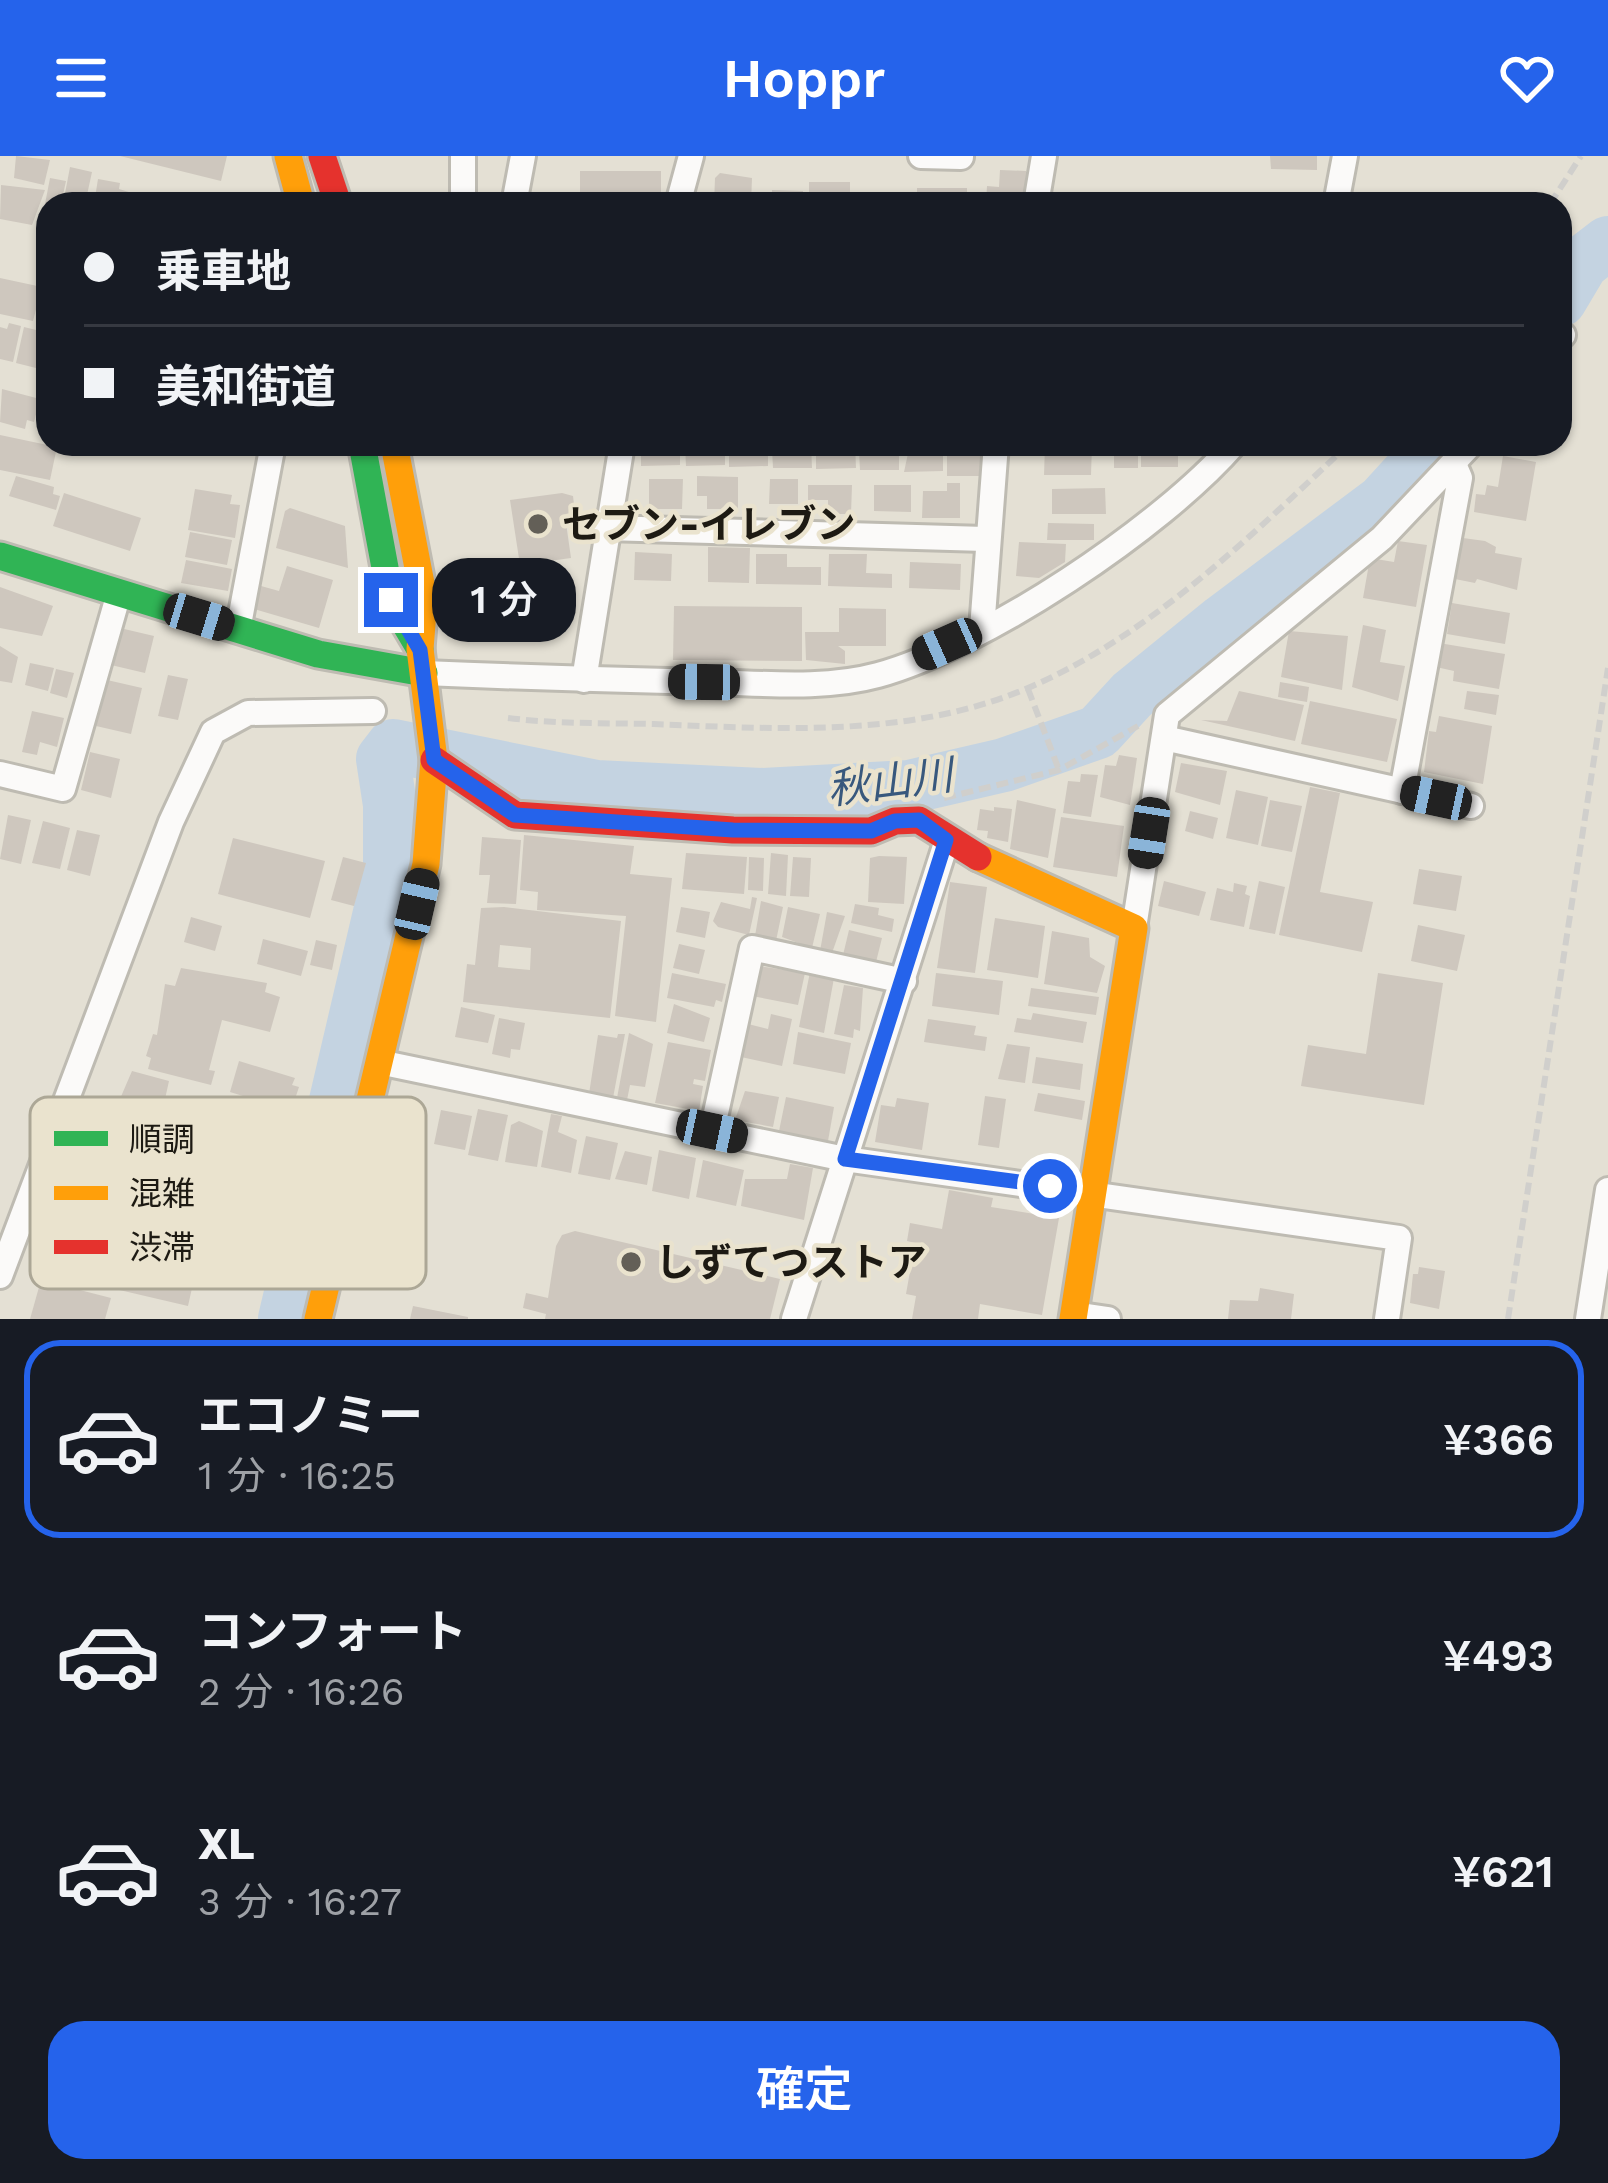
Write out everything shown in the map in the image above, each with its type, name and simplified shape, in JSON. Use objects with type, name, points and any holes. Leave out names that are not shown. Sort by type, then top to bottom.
[{"type":"street","points":[[288,156],[298,192]]},
{"type":"street","points":[[322,156],[334,192]]},
{"type":"street","points":[[463,156],[463,192]]},
{"type":"street","points":[[516,192],[523,156]]},
{"type":"street","points":[[681,192],[691,156]]},
{"type":"street","points":[[921,156],[961,157]]},
{"type":"street","points":[[1038,192],[1044,156]]},
{"type":"street","points":[[1338,192],[1345,156]]},
{"type":"street","points":[[238,630],[271,456]]},
{"type":"street","points":[[364,456],[391,600],[422,662]]},
{"type":"street","points":[[371,1097],[426,864],[434,760],[422,662],[424,599],[396,456]]},
{"type":"street","points":[[584,680],[620,456]]},
{"type":"street","points":[[982,629],[995,456]]},
{"type":"street","points":[[0,556],[318,654],[584,680],[827,683],[879,675],[982,629],[1136,532],[1221,456]]},
{"type":"street","points":[[1108,1319],[1073,1316],[1166,726],[1382,538],[1461,456]]},
{"type":"street","points":[[1402,791],[1460,478],[1454,464]]},
{"type":"street","points":[[605,528],[985,539]]},
{"type":"street","points":[[0,774],[63,789],[118,592]]},
{"type":"street","points":[[68,1097],[172,823],[213,733],[248,712],[373,711]]},
{"type":"street","points":[[1166,726],[1472,806]]},
{"type":"street","points":[[434,760],[515,815],[733,830],[871,831],[895,821],[919,820],[946,840],[1134,928]]},
{"type":"street","points":[[794,1319],[946,840]]},
{"type":"street","points":[[712,1131],[752,948],[904,981]]},
{"type":"street","points":[[379,1062],[845,1159],[1399,1238],[1387,1319]]},
{"type":"street","points":[[1588,1319],[1608,1190]]},
{"type":"street","points":[[0,1276],[30,1197]]},
{"type":"street","points":[[318,1319],[325,1289]]},
{"type":"path","points":[[1558,192],[1581,156]]},
{"type":"path","points":[[1508,1319],[1608,668]]},
{"type":"path","points":[[1028,688],[1059,770]]},
{"type":"path","points":[[919,820],[942,799],[1059,770],[1166,726]]},
{"type":"building","points":[[16,156],[50,160],[44,185],[14,178]]},
{"type":"building","points":[[120,156],[227,156],[221,181]]},
{"type":"building","points":[[1270,156],[1317,156],[1317,170],[1271,169]]},
{"type":"building","points":[[70,167],[92,172],[88,192],[65,192]]},
{"type":"building","points":[[1000,170],[1026,171],[1025,192],[987,192],[987,186],[999,187]]},
{"type":"building","points":[[580,171],[661,171],[661,192],[580,192]]},
{"type":"building","points":[[720,173],[752,178],[751,192],[714,192]]},
{"type":"building","points":[[50,178],[66,181],[64,192],[47,192]]},
{"type":"building","points":[[98,179],[120,183],[119,189],[129,192],[96,192]]},
{"type":"building","points":[[809,182],[850,182],[850,192],[809,192]]},
{"type":"building","points":[[1,185],[45,190],[36,192],[32,225],[0,219]]},
{"type":"building","points":[[917,188],[967,188],[967,192],[917,192]]},
{"type":"building","points":[[0,278],[36,286],[33,321],[0,314]]},
{"type":"building","points":[[9,323],[21,326],[13,362],[0,359],[0,327],[7,329]]},
{"type":"building","points":[[24,327],[36,330],[36,368],[16,363]]},
{"type":"building","points":[[2,389],[36,398],[34,422],[27,420],[25,429],[0,422]]},
{"type":"building","points":[[0,435],[36,443],[36,456],[55,456],[50,480],[0,470]]},
{"type":"building","points":[[641,456],[680,456],[680,465],[641,466]]},
{"type":"building","points":[[686,456],[725,456],[725,465],[686,466]]},
{"type":"building","points":[[729,456],[768,456],[768,466],[729,467]]},
{"type":"building","points":[[772,456],[812,456],[812,468],[773,468]]},
{"type":"building","points":[[816,456],[856,456],[856,468],[816,469]]},
{"type":"building","points":[[859,456],[899,456],[899,470],[860,470]]},
{"type":"building","points":[[907,456],[943,456],[943,471],[904,472]]},
{"type":"building","points":[[947,456],[980,456],[980,476],[947,476]]},
{"type":"building","points":[[1045,456],[1092,456],[1091,475],[1044,475]]},
{"type":"building","points":[[1114,456],[1138,456],[1138,468],[1114,468]]},
{"type":"building","points":[[1141,456],[1178,456],[1178,467],[1141,467]]},
{"type":"building","points":[[1503,456],[1536,462],[1526,521],[1474,512],[1476,494],[1485,495],[1487,485],[1498,487]]},
{"type":"building","points":[[16,476],[54,487],[53,494],[60,496],[56,510],[9,496]]},
{"type":"building","points":[[697,476],[738,477],[738,509],[707,509],[707,496],[697,496]]},
{"type":"building","points":[[649,479],[683,479],[682,509],[649,509]]},
{"type":"building","points":[[770,479],[798,479],[798,504],[769,504]]},
{"type":"building","points":[[947,483],[960,483],[960,518],[922,518],[923,491],[947,491]]},
{"type":"building","points":[[808,485],[852,485],[851,514],[828,514],[828,500],[808,500]]},
{"type":"building","points":[[874,485],[911,485],[911,512],[874,511]]},
{"type":"building","points":[[1105,488],[1106,514],[1052,514],[1052,489]]},
{"type":"building","points":[[195,489],[232,495],[230,504],[240,505],[235,538],[188,530]]},
{"type":"building","points":[[64,493],[141,518],[130,551],[53,526]]},
{"type":"building","points":[[562,493],[573,496],[576,521],[566,523],[571,558],[520,565],[510,500]]},
{"type":"building","points":[[290,508],[345,526],[348,568],[276,548],[285,511]]},
{"type":"building","points":[[1048,523],[1094,524],[1094,540],[1047,540]]},
{"type":"building","points":[[190,532],[232,540],[227,565],[185,557]]},
{"type":"building","points":[[1463,538],[1485,541],[1496,547],[1495,553],[1522,558],[1517,590],[1477,579],[1475,583],[1455,579]]},
{"type":"building","points":[[1398,541],[1427,545],[1416,607],[1363,598],[1370,558],[1394,562]]},
{"type":"building","points":[[1019,542],[1066,544],[1065,562],[1039,578],[1016,576]]},
{"type":"building","points":[[708,547],[750,548],[749,583],[708,582]]},
{"type":"building","points":[[635,552],[672,554],[671,581],[634,580]]},
{"type":"building","points":[[756,554],[787,554],[787,567],[821,567],[821,585],[756,584]]},
{"type":"building","points":[[829,554],[867,554],[866,573],[892,574],[892,588],[828,586]]},
{"type":"building","points":[[186,560],[232,569],[228,591],[181,583]]},
{"type":"building","points":[[910,562],[961,564],[960,590],[909,588]]},
{"type":"building","points":[[287,566],[333,580],[319,628],[254,609],[261,586],[279,591]]},
{"type":"building","points":[[0,587],[53,606],[42,636],[0,628]]},
{"type":"building","points":[[1452,603],[1510,613],[1505,644],[1447,634]]},
{"type":"building","points":[[674,606],[802,607],[802,661],[673,660]]},
{"type":"building","points":[[839,608],[886,609],[886,646],[838,646],[845,651],[845,664],[806,660],[805,632],[839,632]]},
{"type":"building","points":[[1363,625],[1386,630],[1380,662],[1405,666],[1398,701],[1352,687]]},
{"type":"building","points":[[120,628],[154,636],[145,673],[111,665]]},
{"type":"building","points":[[1289,631],[1348,636],[1342,690],[1281,677]]},
{"type":"building","points":[[1439,643],[1505,654],[1499,689],[1453,681],[1454,671],[1436,667]]},
{"type":"building","points":[[0,646],[18,657],[12,683],[0,681]]},
{"type":"building","points":[[30,663],[54,668],[48,691],[25,685]]},
{"type":"building","points":[[56,669],[74,673],[67,698],[50,693]]},
{"type":"building","points":[[168,675],[188,679],[178,720],[158,716]]},
{"type":"building","points":[[107,680],[142,688],[131,734],[96,726]]},
{"type":"building","points":[[1280,682],[1309,687],[1307,702],[1278,697]]},
{"type":"building","points":[[1239,691],[1304,705],[1295,741],[1201,720],[1227,721]]},
{"type":"building","points":[[1467,691],[1499,695],[1496,715],[1464,709]]},
{"type":"building","points":[[1310,701],[1397,719],[1387,762],[1301,744]]},
{"type":"building","points":[[32,711],[64,718],[57,747],[40,742],[37,755],[22,752]]},
{"type":"building","points":[[1439,716],[1492,726],[1483,784],[1424,772],[1429,731],[1436,732]]},
{"type":"building","points":[[90,752],[120,759],[111,798],[81,790]]},
{"type":"building","points":[[1119,755],[1137,758],[1130,805],[1100,797],[1105,765],[1116,766]]},
{"type":"building","points":[[1181,763],[1227,771],[1220,805],[1175,792]]},
{"type":"building","points":[[1081,774],[1098,775],[1091,817],[1063,813],[1068,781],[1080,782]]},
{"type":"building","points":[[1310,787],[1340,793],[1320,892],[1373,902],[1362,952],[1279,935]]},
{"type":"building","points":[[1236,790],[1268,797],[1258,845],[1226,838]]},
{"type":"building","points":[[1017,800],[1056,809],[1048,858],[1010,849]]},
{"type":"building","points":[[1270,800],[1302,806],[1292,852],[1261,846]]},
{"type":"building","points":[[994,807],[1012,809],[1008,842],[987,838],[988,831],[977,830],[980,809],[994,811]]},
{"type":"building","points":[[1190,811],[1218,818],[1213,839],[1185,831]]},
{"type":"building","points":[[8,815],[31,820],[21,864],[0,859]]},
{"type":"building","points":[[1061,817],[1124,826],[1117,877],[1053,867]]},
{"type":"building","points":[[43,821],[70,828],[60,869],[32,863]]},
{"type":"building","points":[[77,830],[100,835],[90,876],[67,870]]},
{"type":"building","points":[[524,835],[634,846],[630,874],[672,878],[656,1022],[615,1016],[626,916],[537,910],[538,892],[520,890]]},
{"type":"building","points":[[482,837],[521,840],[516,904],[487,903],[490,875],[479,875]]},
{"type":"building","points":[[233,838],[325,861],[310,918],[218,894]]},
{"type":"building","points":[[686,853],[747,857],[744,894],[682,889]]},
{"type":"building","points":[[771,853],[788,855],[786,896],[768,894]]},
{"type":"building","points":[[343,857],[366,863],[354,906],[331,900]]},
{"type":"building","points":[[749,857],[764,858],[763,891],[748,890]]},
{"type":"building","points":[[793,857],[811,858],[809,897],[790,896]]},
{"type":"building","points":[[907,857],[904,904],[868,902],[870,858]]},
{"type":"building","points":[[1419,869],[1462,876],[1456,911],[1413,904]]},
{"type":"building","points":[[1164,881],[1206,892],[1199,916],[1158,906]]},
{"type":"building","points":[[1259,881],[1285,887],[1275,934],[1249,929]]},
{"type":"building","points":[[950,882],[987,887],[975,973],[937,968]]},
{"type":"building","points":[[1234,883],[1247,886],[1245,894],[1250,896],[1244,927],[1210,920],[1217,888],[1233,892]]},
{"type":"building","points":[[752,897],[757,898],[749,935],[718,927],[713,921],[721,902],[750,909]]},
{"type":"building","points":[[761,901],[783,907],[776,941],[755,936]]},
{"type":"building","points":[[855,904],[879,908],[878,915],[894,919],[892,932],[851,923]]},
{"type":"building","points":[[681,907],[710,912],[705,938],[676,932]]},
{"type":"building","points":[[788,907],[820,914],[812,948],[782,937]]},
{"type":"building","points":[[481,908],[621,921],[610,1018],[463,1002],[467,964],[475,965]],"holes":[[[500,945],[531,948],[530,970],[498,967]]]},
{"type":"building","points":[[827,912],[845,916],[832,953],[820,951]]},
{"type":"building","points":[[191,917],[222,926],[215,951],[184,942]]},
{"type":"building","points":[[995,918],[1045,926],[1038,978],[987,970]]},
{"type":"building","points":[[1418,925],[1465,935],[1457,971],[1411,961]]},
{"type":"building","points":[[849,930],[882,938],[876,962],[843,955]]},
{"type":"building","points":[[1052,931],[1089,938],[1090,957],[1105,966],[1097,993],[1044,984]]},
{"type":"building","points":[[263,939],[308,951],[301,976],[257,964]]},
{"type":"building","points":[[316,940],[337,945],[332,970],[310,965]]},
{"type":"building","points":[[679,944],[705,950],[699,974],[673,968]]},
{"type":"building","points":[[758,966],[805,973],[798,1005],[752,996]]},
{"type":"building","points":[[181,968],[267,983],[265,992],[280,997],[270,1032],[222,1020],[209,1070],[215,1071],[211,1085],[148,1069],[151,1058],[146,1056],[153,1034],[157,1035],[165,984],[175,986]]},
{"type":"building","points":[[810,972],[834,978],[824,1033],[799,1027]]},
{"type":"building","points":[[672,973],[726,984],[722,1002],[716,1000],[714,1007],[667,998]]},
{"type":"building","points":[[936,973],[1003,981],[999,1015],[932,1006]]},
{"type":"building","points":[[1378,973],[1443,983],[1424,1105],[1301,1086],[1308,1045],[1366,1054]]},
{"type":"building","points":[[844,985],[863,988],[860,1031],[854,1029],[853,1038],[834,1034]]},
{"type":"building","points":[[1031,988],[1099,997],[1096,1015],[1028,1006]]},
{"type":"building","points":[[674,1004],[710,1018],[704,1042],[667,1033]]},
{"type":"building","points":[[461,1007],[495,1015],[488,1043],[455,1037]]},
{"type":"building","points":[[1033,1013],[1087,1022],[1083,1043],[1014,1032],[1017,1018],[1031,1020]]},
{"type":"building","points":[[771,1014],[792,1019],[782,1066],[741,1057],[748,1024],[768,1029]]},
{"type":"building","points":[[499,1018],[525,1023],[520,1050],[511,1049],[510,1058],[492,1054]]},
{"type":"building","points":[[928,1019],[976,1026],[974,1035],[987,1037],[985,1051],[924,1042]]},
{"type":"building","points":[[798,1032],[851,1043],[845,1074],[793,1064]]},
{"type":"building","points":[[629,1033],[653,1044],[645,1087],[630,1085],[627,1100],[617,1098]]},
{"type":"building","points":[[625,1034],[613,1098],[589,1094],[598,1035],[617,1038]]},
{"type":"building","points":[[668,1042],[711,1050],[705,1081],[694,1079],[693,1084],[703,1086],[699,1111],[655,1103]]},
{"type":"building","points":[[1007,1044],[1030,1047],[1025,1083],[998,1079]]},
{"type":"building","points":[[1036,1057],[1083,1064],[1080,1090],[1032,1083]]},
{"type":"building","points":[[239,1061],[295,1078],[292,1085],[299,1087],[296,1097],[246,1097],[230,1092]]},
{"type":"building","points":[[132,1071],[169,1081],[165,1097],[121,1097]]},
{"type":"building","points":[[745,1091],[779,1097],[773,1127],[735,1120]]},
{"type":"building","points":[[1038,1093],[1085,1101],[1082,1120],[1034,1111]]},
{"type":"building","points":[[985,1096],[1006,1099],[999,1148],[978,1145]]},
{"type":"building","points":[[786,1097],[834,1107],[828,1141],[779,1131]]},
{"type":"building","points":[[897,1098],[929,1103],[922,1150],[875,1142],[881,1105],[895,1107]]},
{"type":"building","points":[[478,1109],[508,1115],[498,1161],[468,1155]]},
{"type":"building","points":[[441,1110],[472,1116],[465,1150],[434,1144]]},
{"type":"building","points":[[551,1114],[562,1116],[558,1132],[577,1140],[571,1173],[541,1167]]},
{"type":"building","points":[[519,1121],[543,1131],[537,1167],[505,1162],[511,1125]]},
{"type":"building","points":[[586,1136],[618,1143],[610,1180],[578,1174]]},
{"type":"building","points":[[659,1150],[696,1158],[689,1199],[652,1191]]},
{"type":"building","points":[[625,1151],[652,1157],[647,1185],[615,1179]]},
{"type":"building","points":[[703,1160],[744,1170],[736,1206],[696,1197]]},
{"type":"building","points":[[790,1164],[813,1168],[804,1220],[741,1206],[745,1179],[787,1179]]},
{"type":"building","points":[[949,1190],[993,1198],[991,1207],[1059,1218],[1042,1315],[980,1304],[978,1319],[912,1319],[916,1296],[906,1294],[915,1243],[907,1241],[910,1223],[942,1229]]},
{"type":"building","name":"しずてつストア","points":[[575,1231],[780,1279],[770,1319],[545,1319],[546,1314],[523,1308],[526,1293],[548,1298],[556,1246],[562,1235]]},
{"type":"building","points":[[1419,1267],[1445,1271],[1439,1309],[1410,1303],[1413,1274],[1418,1274]]},
{"type":"building","points":[[1260,1288],[1294,1294],[1291,1319],[1228,1319],[1230,1300],[1258,1301]]},
{"type":"building","points":[[38,1289],[76,1289],[111,1298],[105,1319],[30,1319]]},
{"type":"building","points":[[115,1289],[192,1289],[188,1306]]},
{"type":"building","points":[[413,1306],[468,1317],[468,1319],[410,1319]]},
{"type":"waterway","name":"秋山川","points":[[1572,280],[1582,263],[1608,243]]},
{"type":"waterway","name":"秋山川","points":[[337,1097],[390,870],[390,805],[383,759],[393,746],[596,787],[761,795],[909,787],[1004,765],[1098,732],[1132,695],[1223,621],[1383,501],[1424,456]]},
{"type":"waterway","name":"秋山川","points":[[285,1319],[292,1289]]},
{"type":"traffic: fast","points":[[364,456],[391,600],[420,649]]},
{"type":"traffic: fast","points":[[0,556],[318,654],[424,673]]},
{"type":"traffic: slow","points":[[288,156],[298,192]]},
{"type":"traffic: slow","points":[[371,1097],[426,864],[434,760],[420,649],[424,599],[396,456]]},
{"type":"traffic: slow","points":[[978,857],[1134,928],[1073,1319]]},
{"type":"traffic: slow","points":[[318,1319],[325,1289]]},
{"type":"traffic: jam","points":[[322,156],[334,192]]},
{"type":"traffic: jam","points":[[434,760],[515,815],[733,830],[871,831],[895,821],[919,820],[978,857]]},
{"type":"place","name":"セブン-イレブン","points":[[538,524]]},
{"type":"place","name":"しずてつストア","points":[[631,1262]]},
{"type":"route","points":[[391,600],[420,650],[434,760],[515,815],[733,830],[871,831],[895,821],[919,820],[946,840],[845,1159],[1050,1186]]}]
